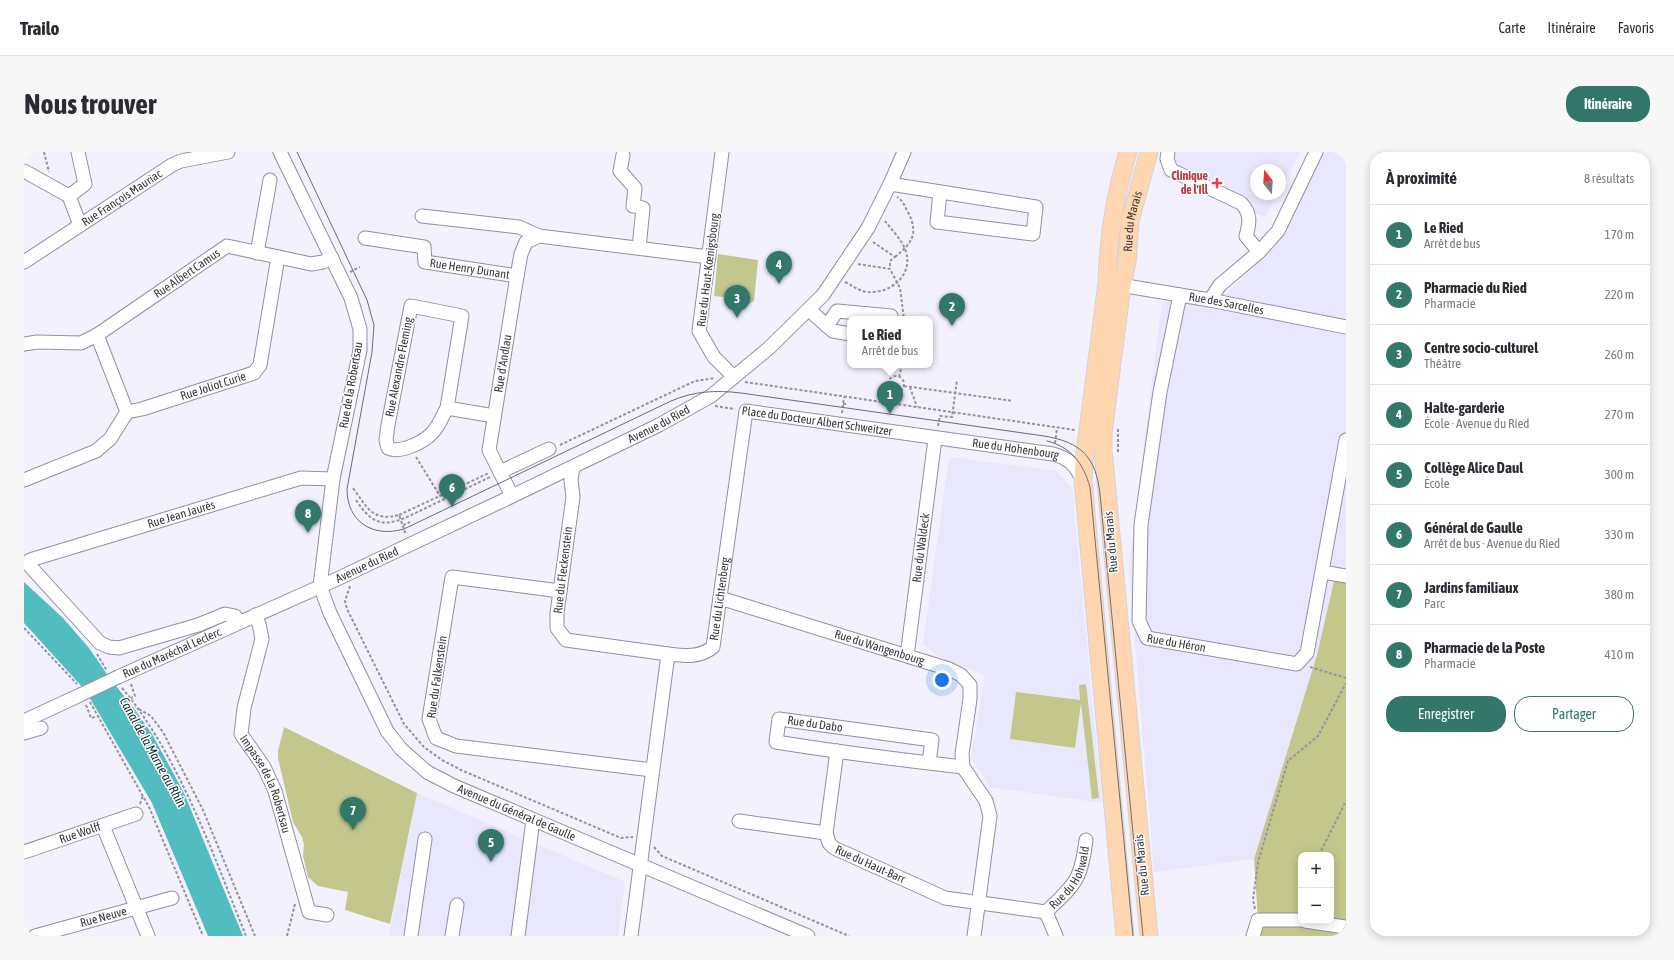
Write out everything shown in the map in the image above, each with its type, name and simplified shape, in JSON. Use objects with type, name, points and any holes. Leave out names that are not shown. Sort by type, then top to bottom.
[{"type":"main road","name":"Rue du Marais","points":[[1128,152],[1119,180],[1107,260],[1114,284],[1103,450],[1149,936]]},
{"type":"main road","name":"Rue du Marais","points":[[1125,936],[1083,481],[1084,462],[1114,284],[1127,262],[1130,221],[1149,152]]},
{"type":"street","points":[[69,196],[85,184],[78,152]]},
{"type":"street","name":"Rue François Mauriac","points":[[24,262],[172,165],[228,152]]},
{"type":"street","name":"Rue de la Robertsau","points":[[280,152],[332,258],[356,312],[360,342],[333,479],[320,586]]},
{"type":"street","name":"Rue du Haut-Kœnigsbourg","points":[[722,152],[699,331],[714,357],[739,380]]},
{"type":"street","name":"Avenue du Ried","points":[[320,586],[512,496],[698,404],[739,380],[827,290],[864,234],[890,184],[904,152]]},
{"type":"street","points":[[1168,152],[1167,159],[1171,170],[1241,203],[1245,207],[1250,222],[1246,236],[1259,252]]},
{"type":"street","points":[[1210,300],[1220,285],[1259,252],[1278,231],[1316,152]]},
{"type":"street","points":[[623,155],[620,171],[635,188],[633,206],[643,208],[638,248]]},
{"type":"street","points":[[24,171],[69,196],[80,225]]},
{"type":"street","points":[[257,253],[270,180]]},
{"type":"street","points":[[890,184],[1036,207],[1033,234],[937,222],[940,193]]},
{"type":"street","points":[[422,216],[519,227],[539,236],[709,257]]},
{"type":"street","name":"Rue d'Andlau","points":[[512,496],[494,473],[489,450],[521,254],[526,242],[539,236]]},
{"type":"street","name":"Rue Henry Dunant","points":[[365,238],[424,248],[425,262],[517,276]]},
{"type":"street","name":"Rue Albert Camus","points":[[24,344],[36,342],[81,343],[97,335],[227,246],[310,264],[323,262],[332,258]]},
{"type":"street","name":"Rue Joliot Curie","points":[[127,412],[142,409],[254,373],[260,365],[278,257]]},
{"type":"street","name":"Rue des Sarcelles","points":[[1114,284],[1210,300],[1346,327]]},
{"type":"street","name":"Rue du Héron","points":[[1180,295],[1160,392],[1141,525],[1139,621],[1147,638],[1297,664]]},
{"type":"street","name":"Rue Alexandre Fleming","points":[[411,306],[462,316],[447,408],[431,435],[400,449],[391,449],[387,445],[386,440],[411,306]]},
{"type":"street","points":[[809,310],[833,331],[847,333]]},
{"type":"street","points":[[827,326],[837,311],[891,316]]},
{"type":"street","points":[[24,480],[96,451],[110,439],[127,412],[97,335]]},
{"type":"street","points":[[447,408],[494,416]]},
{"type":"street","name":"Place du Docteur Albert Schweitzer","points":[[746,411],[840,424],[936,434]]},
{"type":"street","name":"Rue du Lichtenberg","points":[[668,654],[684,656],[698,655],[704,654],[713,647],[746,411]]},
{"type":"street","name":"Rue du Hohenbourg","points":[[936,434],[1053,454],[1066,458],[1076,468],[1083,481]]},
{"type":"street","name":"Rue du Waldeck","points":[[907,656],[936,434]]},
{"type":"street","points":[[1297,664],[1307,653],[1346,440]]},
{"type":"street","points":[[494,473],[549,449]]},
{"type":"street","points":[[1066,458],[1084,462],[1094,458],[1103,450]]},
{"type":"street","name":"Rue du Fleckenstein","points":[[573,466],[571,480],[573,497],[560,591],[557,628],[566,640],[668,654]]},
{"type":"street","name":"Rue Jean Jaurès","points":[[240,622],[236,616],[225,614],[198,625],[135,644],[119,648],[109,647],[100,643],[27,564],[30,560],[301,478],[333,479]]},
{"type":"street","points":[[1323,572],[1346,576]]},
{"type":"street","name":"Rue du Falkenstein","points":[[560,591],[452,577],[429,719],[436,738],[456,746],[652,770]]},
{"type":"street","name":"Rue du Maréchal Leclerc","points":[[24,721],[124,678],[240,622],[320,586]]},
{"type":"street","name":"Avenue du Général de Gaulle","points":[[320,586],[330,613],[387,731],[401,749],[427,772],[454,786],[808,936]]},
{"type":"street","name":"Rue du Wangenbourg","points":[[720,598],[949,669],[961,675],[970,685],[970,699],[962,754],[963,767]]},
{"type":"street","name":"Impasse de la Robertsau","points":[[255,615],[262,639],[244,708],[241,734],[264,768],[275,791],[309,912],[327,915]]},
{"type":"street","points":[[631,936],[668,654]]},
{"type":"street","name":"Rue du Dabo","points":[[929,763],[932,740],[779,720],[776,742],[837,751],[929,763],[963,767]]},
{"type":"street","points":[[24,733],[41,728]]},
{"type":"street","name":"Rue du Haut-Barr","points":[[837,751],[826,833],[828,843],[834,848],[945,898],[979,904]]},
{"type":"street","points":[[963,767],[986,801],[990,816],[974,936]]},
{"type":"street","name":"Rue Wolff","points":[[24,852],[136,814]]},
{"type":"street","points":[[518,936],[533,820]]},
{"type":"street","points":[[739,821],[826,833]]},
{"type":"street","points":[[103,826],[148,936]]},
{"type":"street","points":[[411,936],[426,839]]},
{"type":"street","name":"Rue du Hohwald","points":[[1046,912],[1073,886],[1083,866],[1086,840]]},
{"type":"street","name":"Rue Neuve","points":[[35,936],[172,898]]},
{"type":"street","name":"Rue du Hohwald","points":[[979,904],[1046,912]]},
{"type":"street","points":[[452,936],[457,905]]},
{"type":"street","name":"Rue du Hohwald","points":[[1046,912],[1056,936]]},
{"type":"street","points":[[1254,936],[1258,920],[1298,920]]},
{"type":"street","points":[[1325,924],[1345,927]]},
{"type":"path","points":[[44,152],[52,187]]},
{"type":"path","points":[[894,201],[896,197],[903,200],[914,223],[914,233],[909,245],[890,261],[890,269],[900,288],[904,316]]},
{"type":"path","points":[[846,282],[855,288],[868,292],[887,289],[898,283],[907,266],[905,249],[885,221]]},
{"type":"path","points":[[873,242],[895,257]]},
{"type":"path","points":[[858,264],[890,269]]},
{"type":"path","points":[[899,377],[901,368]]},
{"type":"path","points":[[894,392],[890,389],[889,382],[894,377],[899,377]]},
{"type":"path","points":[[899,377],[903,381],[904,386]]},
{"type":"path","points":[[549,449],[599,428],[695,381],[712,378]]},
{"type":"path","points":[[739,380],[844,397],[1074,430]]},
{"type":"path","points":[[936,434],[939,416],[952,417],[957,380]]},
{"type":"path","points":[[904,386],[1013,401]]},
{"type":"path","points":[[894,392],[899,392],[904,386]]},
{"type":"path","points":[[910,387],[917,407]]},
{"type":"path","points":[[891,403],[894,392]]},
{"type":"path","points":[[840,424],[844,397]]},
{"type":"path","name":"Place du Docteur Albert Schweitzer","points":[[698,404],[746,411]]},
{"type":"path","points":[[843,404],[848,404]]},
{"type":"path","points":[[1053,454],[1057,428]]},
{"type":"path","points":[[409,446],[440,497]]},
{"type":"path","points":[[353,488],[372,513],[386,517],[400,515],[494,473]]},
{"type":"path","points":[[356,500],[363,511],[373,519],[387,523],[401,520],[494,473]]},
{"type":"path","points":[[400,515],[407,538]]},
{"type":"path","points":[[403,525],[410,522]]},
{"type":"path","points":[[24,628],[83,695],[98,716],[149,807],[203,936]]},
{"type":"path","points":[[1297,664],[1346,678]]},
{"type":"path","points":[[124,678],[135,696],[131,699],[169,759],[186,792],[246,936]]},
{"type":"path","points":[[1258,920],[1253,900],[1258,862],[1288,761],[1318,736],[1346,683]]},
{"type":"path","points":[[83,695],[91,718],[98,716]]},
{"type":"path","points":[[138,708],[151,716],[167,739],[203,810],[255,936]]},
{"type":"path","points":[[1320,852],[1346,801]]},
{"type":"path","points":[[653,846],[662,856],[849,936]]},
{"type":"path","points":[[287,936],[292,911],[302,888]]},
{"type":"shaded area","name":"Clinique de l'Ill","points":[[1173,152],[1300,152],[1286,178],[1286,164],[1250,164],[1250,200],[1274,200],[1265,217],[1162,176]]},
{"type":"shaded area","points":[[1322,152],[1346,152],[1346,583],[1334,582],[1317,655],[1254,859],[1154,872],[1129,567],[1162,302],[1227,293],[1286,234]]},
{"type":"shaded area","points":[[949,457],[1056,471],[1072,488],[1102,803],[990,787],[971,758],[985,675],[941,658],[923,644]]},
{"type":"shaded area","points":[[417,793],[625,882],[618,936],[389,936]]},
{"type":"green space","points":[[718,254],[758,260],[754,301],[749,304],[739,303],[740,299],[714,296]]},
{"type":"green space","points":[[1334,581],[1346,583],[1346,928],[1344,936],[1256,936],[1258,920],[1254,859],[1317,655]]},
{"type":"green space","points":[[1086,684],[1099,798],[1092,799],[1081,703],[1075,748],[1010,739],[1016,692],[1080,700],[1079,685]]},
{"type":"green space","points":[[284,727],[417,793],[390,924],[345,910],[348,892],[318,886],[308,877],[303,856],[304,845],[302,837],[293,822],[278,758],[278,751]]},
{"type":"water","name":"Canal de la Marne au Rhin","points":[[24,582],[63,618],[89,648],[152,734],[184,793],[243,936],[208,936],[152,803],[85,690],[24,623]]},
{"type":"tram line","points":[[297,152],[367,300],[374,325],[372,352],[347,489],[348,501],[357,519],[372,529],[382,531],[404,529],[671,401],[688,395],[705,392],[741,393],[1044,436],[1068,442],[1084,453],[1095,470],[1100,494],[1143,936]]},
{"type":"tram line","points":[[1047,441],[1063,447],[1075,457],[1080,463],[1090,487],[1133,936]]},
{"type":"place","name":"Clinique de l'Ill","points":[[1217,183]]},
{"type":"place","name":"Halte-garderie","points":[[779,284]]},
{"type":"place","name":"Centre socio-culturel","points":[[737,318]]},
{"type":"place","name":"Pharmacie du Ried","points":[[952,326]]},
{"type":"place","name":"Le Ried","points":[[890,414]]},
{"type":"place","name":"Général de Gaulle","points":[[452,507]]},
{"type":"place","name":"Pharmacie de la Poste","points":[[308,533]]},
{"type":"place","name":"Jardins familiaux","points":[[353,830]]},
{"type":"place","name":"Collège Alice Daul","points":[[491,862]]}]
